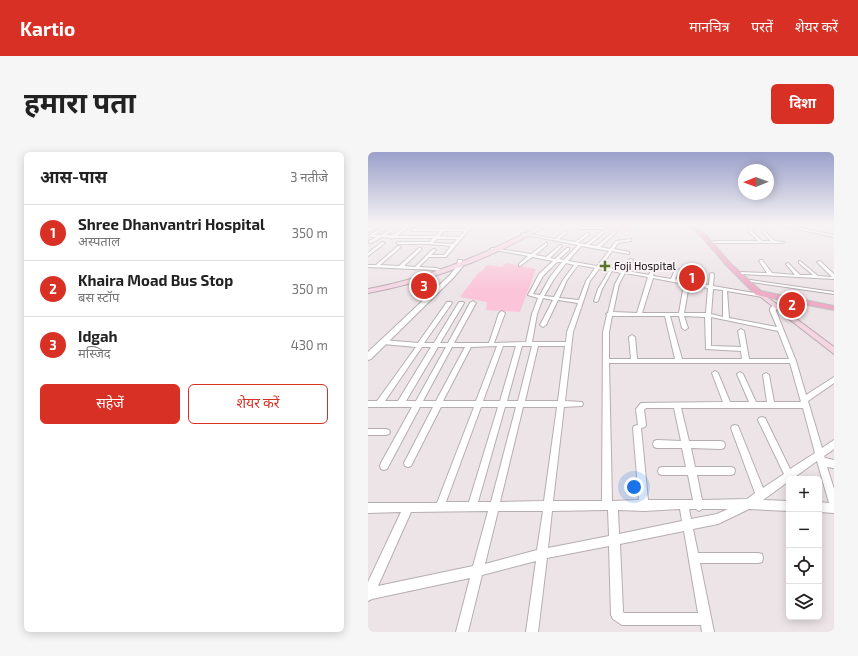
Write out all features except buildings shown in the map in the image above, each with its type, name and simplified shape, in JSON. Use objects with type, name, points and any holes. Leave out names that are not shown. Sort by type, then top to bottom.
[{"type":"main road","points":[[369,290],[395,286],[460,263],[501,246]]},
{"type":"main road","points":[[713,246],[729,265],[776,306],[834,351]]},
{"type":"main road","points":[[718,246],[742,273],[752,281],[761,293],[834,346]]},
{"type":"main road","points":[[761,293],[834,305]]},
{"type":"main road","points":[[761,293],[834,308]]},
{"type":"street","points":[[368,255],[379,246]]},
{"type":"street","points":[[377,266],[398,246]]},
{"type":"street","points":[[428,256],[444,256],[453,246]]},
{"type":"street","points":[[520,265],[543,246]]},
{"type":"street","points":[[546,259],[560,246]]},
{"type":"street","points":[[462,632],[521,404],[533,344],[535,308],[551,278],[579,246]]},
{"type":"street","points":[[595,246],[628,253]]},
{"type":"street","points":[[532,632],[568,344],[579,302],[588,281],[613,246]]},
{"type":"street","points":[[401,267],[420,249]]},
{"type":"street","points":[[568,249],[541,275],[530,295],[579,302]]},
{"type":"street","points":[[416,268],[434,250]]},
{"type":"street","points":[[494,250],[710,287],[761,293]]},
{"type":"street","points":[[631,260],[617,284],[609,314],[606,338],[610,506],[614,540],[617,615],[622,619],[705,619]]},
{"type":"street","points":[[761,261],[771,275]]},
{"type":"street","points":[[800,262],[818,278]]},
{"type":"street","points":[[819,262],[834,277]]},
{"type":"street","points":[[368,357],[371,351],[383,342],[428,297],[452,276],[460,263]]},
{"type":"street","points":[[543,326],[565,280],[577,264]]},
{"type":"street","points":[[639,314],[655,264]]},
{"type":"street","points":[[788,264],[800,277]]},
{"type":"street","points":[[368,266],[438,270]]},
{"type":"street","points":[[596,301],[604,278],[611,270]]},
{"type":"street","points":[[673,280],[677,270]]},
{"type":"street","points":[[685,328],[681,314],[689,271]]},
{"type":"street","points":[[742,273],[818,278],[834,277]]},
{"type":"street","points":[[712,274],[708,315],[708,348],[744,349]]},
{"type":"street","points":[[752,281],[834,293]]},
{"type":"street","points":[[725,289],[726,318]]},
{"type":"street","points":[[379,404],[419,344],[449,303]]},
{"type":"street","points":[[400,404],[461,303]]},
{"type":"street","points":[[384,466],[473,303]]},
{"type":"street","points":[[776,306],[773,308],[773,311],[793,361],[820,457],[832,487],[834,506],[822,507]]},
{"type":"street","points":[[491,344],[502,313]]},
{"type":"street","points":[[609,314],[708,315],[781,330]]},
{"type":"street","points":[[667,314],[679,361]]},
{"type":"street","points":[[741,331],[746,361]]},
{"type":"street","points":[[632,337],[634,360]]},
{"type":"street","points":[[383,342],[419,344],[568,344]]},
{"type":"street","points":[[408,463],[469,344]]},
{"type":"street","points":[[440,507],[501,344]]},
{"type":"street","points":[[472,507],[520,344]]},
{"type":"street","points":[[606,361],[793,361]]},
{"type":"street","points":[[715,373],[728,405]]},
{"type":"street","points":[[740,374],[754,405]]},
{"type":"street","points":[[766,376],[771,405]]},
{"type":"street","points":[[644,506],[639,426],[640,408],[642,406],[771,405],[805,402],[834,380]]},
{"type":"street","points":[[368,404],[578,404]]},
{"type":"street","points":[[677,405],[699,506]]},
{"type":"street","points":[[762,420],[789,476],[820,457],[834,444]]},
{"type":"street","points":[[735,428],[761,496]]},
{"type":"street","points":[[368,432],[386,432]]},
{"type":"street","points":[[657,444],[721,445]]},
{"type":"street","points":[[820,457],[834,464]]},
{"type":"street","points":[[662,471],[730,471]]},
{"type":"street","points":[[368,594],[478,571],[542,554],[718,519],[748,504],[786,478]]},
{"type":"street","points":[[368,508],[699,506],[748,504],[786,506]]},
{"type":"street","points":[[684,506],[708,632]]},
{"type":"street","points":[[368,594],[408,508]]},
{"type":"street","points":[[694,558],[758,558]]},
{"type":"shaded area","points":[[506,263],[536,269],[520,312],[486,310],[487,302],[460,297],[479,272],[481,272],[487,265],[502,267]]},
{"type":"place","name":"Foji Hospital","points":[[605,266]]},
{"type":"place","name":"Shree Dhanvantri Hospital","points":[[692,278]]},
{"type":"place","name":"Idgah","points":[[424,286]]},
{"type":"place","name":"Khaira Moad Bus Stop","points":[[792,305]]}]
